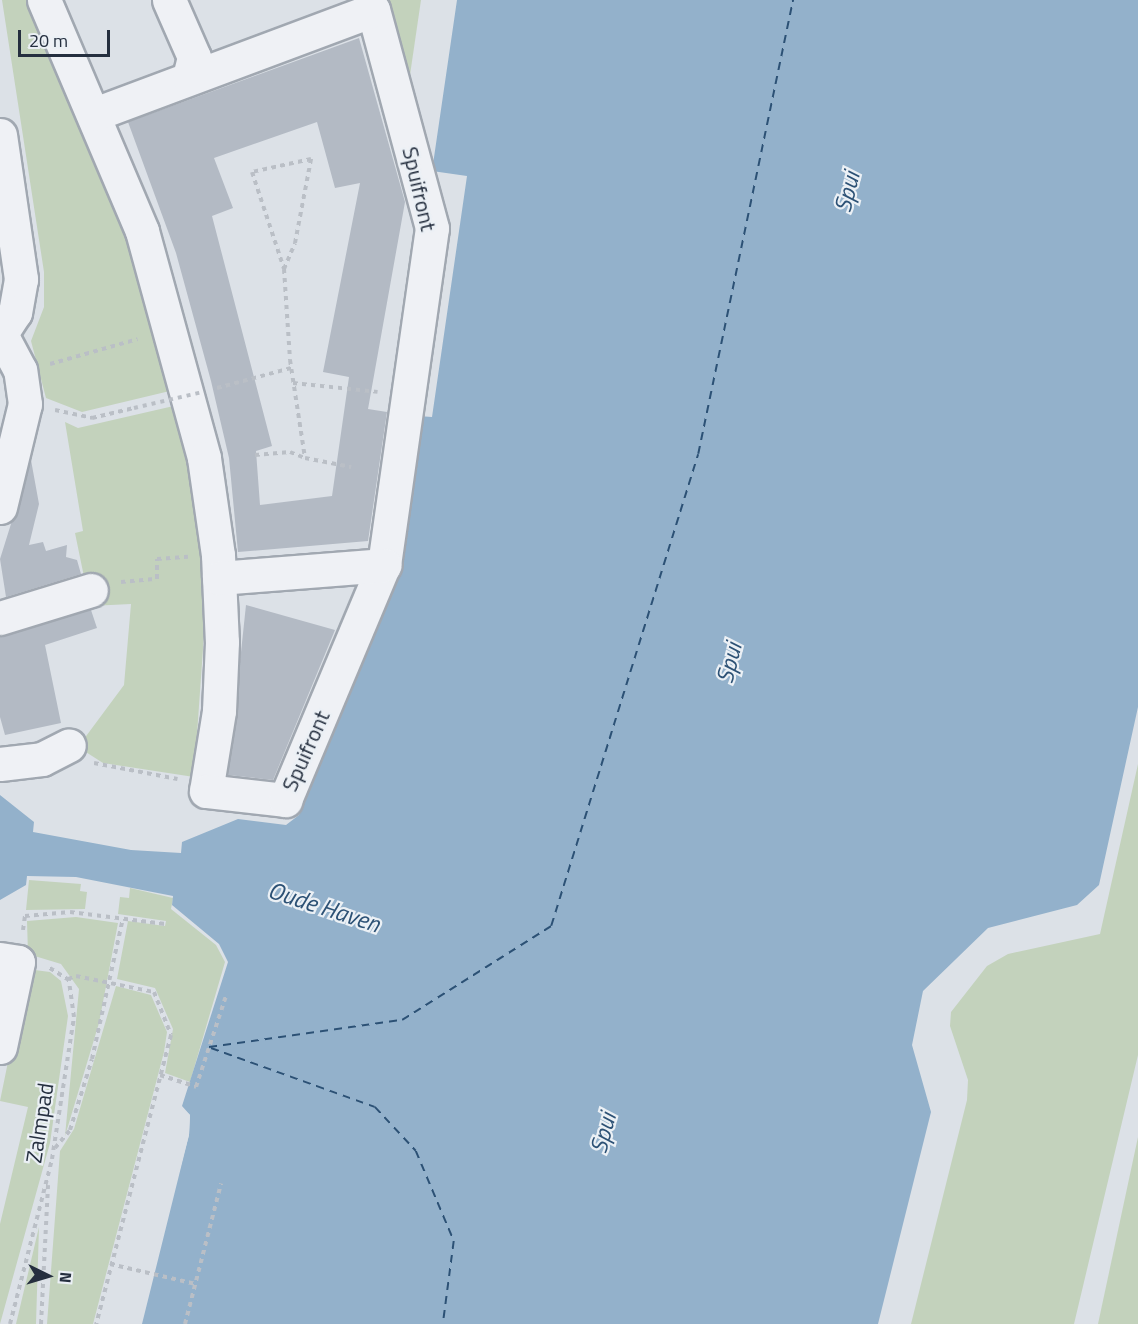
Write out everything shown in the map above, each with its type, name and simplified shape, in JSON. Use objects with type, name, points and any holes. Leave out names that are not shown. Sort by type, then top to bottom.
[{"type":"street","points":[[44,0],[95,114],[142,231],[184,372],[207,479],[207,568],[222,662],[194,782]]},
{"type":"street","points":[[95,114],[189,77],[194,57],[169,0]]},
{"type":"street","name":"Spuifront","points":[[189,77],[373,10],[432,228],[384,565],[285,800],[206,791],[194,782]]},
{"type":"street","points":[[0,135],[21,279],[15,312],[0,335],[20,370],[25,404],[0,507]]},
{"type":"street","points":[[207,568],[384,565]]},
{"type":"street","points":[[0,618],[102,586]]},
{"type":"street","points":[[0,764],[42,759],[69,745]]},
{"type":"street","points":[[0,1047],[9,960]]},
{"type":"path","points":[[284,269],[295,243],[311,159],[252,172],[284,269],[291,368],[305,458]]},
{"type":"path","points":[[77,359],[120,344]]},
{"type":"path","points":[[227,386],[291,368]]},
{"type":"path","points":[[293,383],[371,391]]},
{"type":"path","points":[[92,418],[203,392]]},
{"type":"path","points":[[255,455],[290,452],[305,458],[351,467]]},
{"type":"path","points":[[102,586],[158,579],[157,559],[207,568]]},
{"type":"path","points":[[96,765],[194,782]]},
{"type":"path","points":[[29,916],[76,912],[165,924]]},
{"type":"path","points":[[54,1148],[70,1130],[112,982],[123,918]]},
{"type":"path","points":[[9,960],[55,968],[68,979],[112,982],[156,995],[171,1035],[96,1324]]},
{"type":"path","name":"Zalmpad","points":[[10,1324],[54,1148],[74,1017],[68,979]]},
{"type":"path","points":[[160,1075],[196,1087],[226,996]]},
{"type":"path","points":[[41,1324],[48,1178]]},
{"type":"path","points":[[185,1324],[221,1184]]},
{"type":"path","points":[[110,1264],[196,1284]]},
{"type":"green space","points":[[2,0],[27,0],[120,214],[174,390],[82,412],[46,398],[31,341],[44,307],[44,272]]},
{"type":"green space","points":[[374,0],[421,0],[405,109]]},
{"type":"green space","points":[[178,405],[207,592],[194,777],[103,763],[78,747],[124,685],[131,604],[90,606],[75,533],[83,531],[65,422],[78,428]]},
{"type":"green space","points":[[1138,764],[1138,1055],[1074,1324],[911,1324],[967,1100],[968,1080],[950,1026],[951,1012],[987,966],[1008,954],[1100,934]]},
{"type":"green space","points":[[29,880],[81,884],[80,891],[87,892],[85,909],[26,910]]},
{"type":"green space","points":[[130,888],[173,898],[171,909],[216,945],[225,962],[190,1082],[165,1073],[173,1029],[155,988],[117,979],[128,921],[165,926],[166,921],[118,914],[120,897],[129,898]]},
{"type":"green space","points":[[76,917],[118,923],[99,1023],[65,1136],[79,989],[61,964],[28,954],[27,921]]},
{"type":"green space","points":[[27,969],[50,972],[61,981],[68,1016],[50,1143],[0,1324],[0,1224],[28,1107],[0,1101]]},
{"type":"green space","points":[[116,986],[151,995],[167,1032],[164,1052],[93,1324],[47,1324],[60,1151],[74,1129]]},
{"type":"green space","points":[[1138,1137],[1138,1324],[1098,1324]]},
{"type":"green space","points":[[39,1227],[36,1324],[16,1324]]},
{"type":"water","points":[[457,0],[1138,0],[1138,707],[1099,885],[1077,905],[988,928],[923,991],[912,1045],[931,1112],[878,1324],[142,1324],[189,1135],[190,1115],[182,1106],[228,962],[219,944],[172,905],[173,896],[76,877],[27,876],[26,885],[0,900],[0,795],[34,822],[33,832],[131,850],[181,853],[182,842],[238,819],[286,825],[299,815],[402,554],[421,430],[418,416],[432,417],[467,176],[432,171]]},
{"type":"pier","points":[[179,1105],[190,1115],[189,1135],[139,1324],[186,1134],[187,1116]]},
{"type":"building","points":[[359,38],[405,202],[368,409],[387,412],[368,541],[238,552],[229,458],[211,381],[176,253],[128,122]],"holes":[[[317,122],[335,188],[360,183],[323,372],[349,377],[332,496],[260,505],[256,451],[272,446],[212,216],[233,208],[214,158]]]},
{"type":"building","points":[[31,460],[39,504],[29,545],[43,542],[46,551],[67,545],[66,557],[77,560],[81,574],[6,597],[0,559]]},
{"type":"building","points":[[246,605],[335,630],[273,780],[228,775]]},
{"type":"building","points":[[91,610],[97,628],[45,645],[61,723],[5,735],[0,717],[0,636]]},
{"type":"ferry route","points":[[209,1047],[402,1020],[551,926],[698,454],[793,0]]},
{"type":"ferry route","points":[[211,1048],[375,1107],[416,1151],[454,1241],[443,1324]]},
{"type":"water label","name":"Spui","points":[[847,192]]},
{"type":"water label","name":"Spui","points":[[729,663]]},
{"type":"water label","name":"Oude Haven","points":[[324,907]]},
{"type":"water label","name":"Spui","points":[[603,1133]]}]
